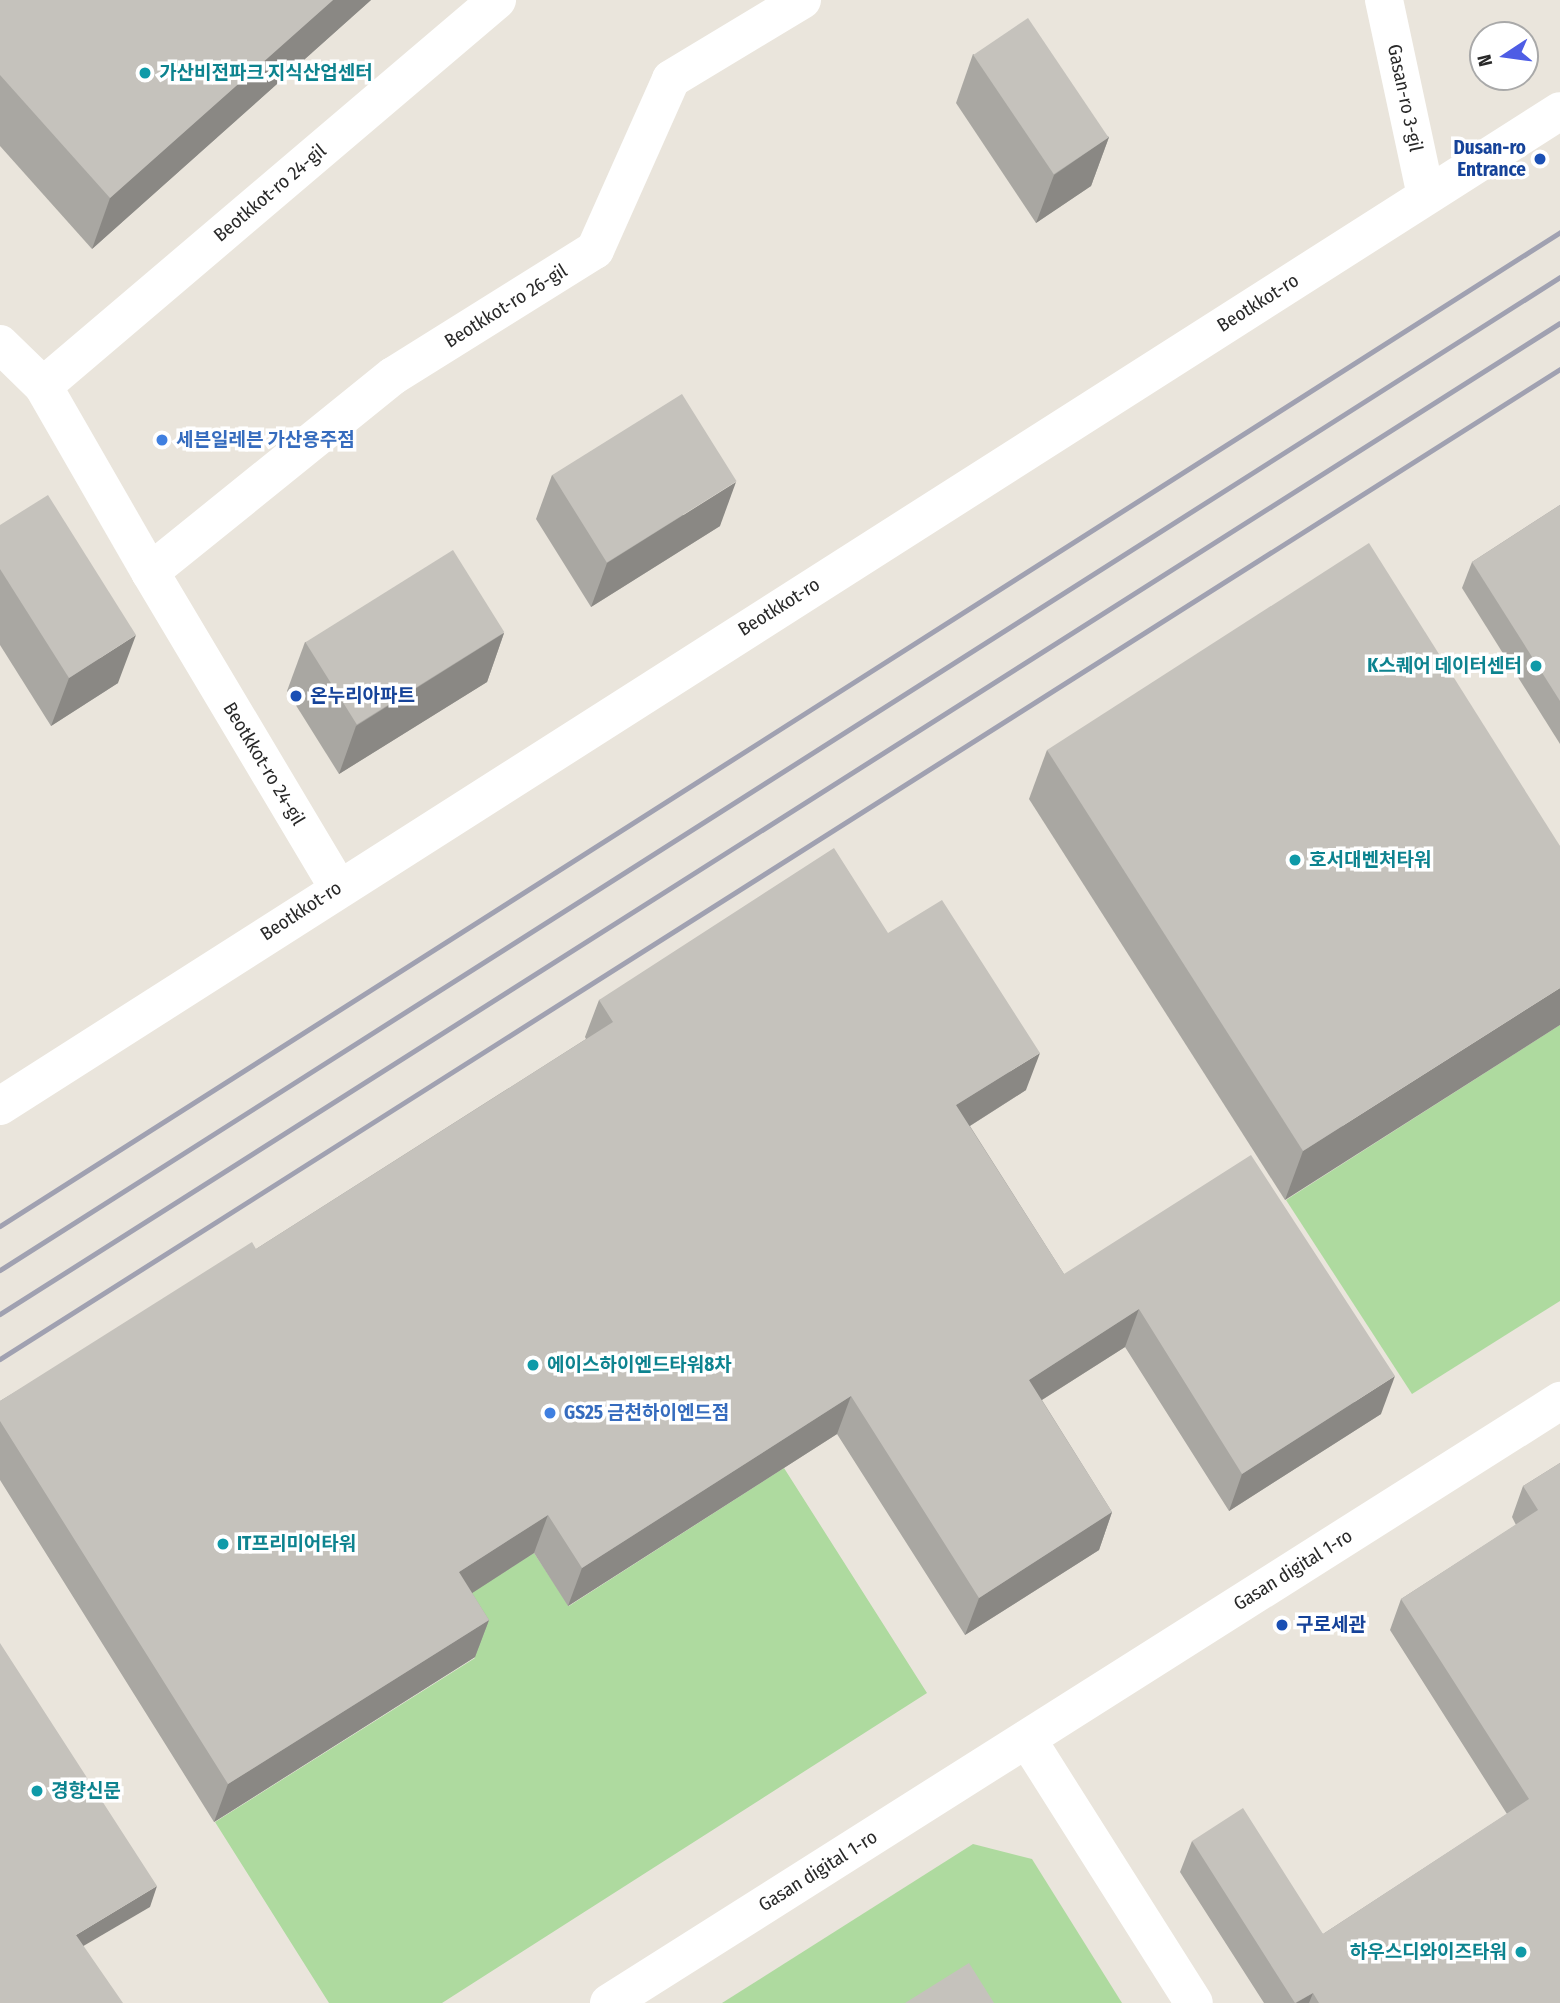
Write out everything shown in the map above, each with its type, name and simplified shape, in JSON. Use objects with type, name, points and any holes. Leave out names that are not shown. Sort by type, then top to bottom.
[{"type":"street","name":"Beotkkot-ro 24-gil","points":[[43,386],[497,0]]},
{"type":"street","name":"Beotkkot-ro 26-gil","points":[[150,572],[393,376],[595,250],[671,79],[802,0]]},
{"type":"street","name":"Gasan-ro 3-gil","points":[[1384,0],[1426,196]]},
{"type":"street","name":"Beotkkot-ro","points":[[0,1106],[338,887],[1560,111]]},
{"type":"street","name":"Beotkkot-ro 24-gil","points":[[0,344],[43,386],[150,572],[338,887]]},
{"type":"street","name":"Gasan digital 1-ro","points":[[609,2003],[1560,1401]]},
{"type":"street","points":[[1027,1739],[1194,2003]]},
{"type":"green space","points":[[1560,1025],[1560,1301],[1412,1394],[1286,1200]]},
{"type":"green space","points":[[784,1468],[927,1693],[442,2003],[329,2003],[215,1822],[475,1658],[445,1609],[534,1553],[569,1606]]},
{"type":"green space","points":[[973,1844],[1032,1859],[1122,2003],[722,2003]]},
{"type":"building","name":"가산비전파크 지식산업센터","points":[[0,0],[333,0],[110,198],[0,75]]},
{"type":"building","points":[[1028,18],[1109,137],[1054,174],[973,55]]},
{"type":"building","points":[[682,394],[737,481],[607,562],[552,475]]},
{"type":"building","points":[[48,495],[136,635],[69,678],[0,569],[0,525]]},
{"type":"building","name":"K스퀘어 데이터센터","points":[[1560,505],[1560,701],[1472,562]]},
{"type":"building","name":"호서대벤처타워","points":[[1369,543],[1560,846],[1560,988],[1303,1151],[1047,750]]},
{"type":"building","points":[[453,550],[504,632],[357,724],[305,642]]},
{"type":"building","points":[[834,848],[888,933],[942,900],[1040,1053],[956,1105],[1064,1274],[1251,1155],[1395,1376],[1242,1474],[1139,1309],[1029,1380],[1112,1512],[979,1598],[851,1396],[582,1568],[548,1515],[459,1572],[489,1620],[228,1784],[0,1421],[0,1401],[252,1242],[256,1249],[613,1022],[599,1000]]},
{"type":"building","points":[[1560,1463],[1560,2003],[1319,2003],[1313,1993],[1295,2003],[1192,1841],[1243,1808],[1323,1934],[1529,1799],[1401,1599],[1538,1510],[1523,1486]]},
{"type":"building","name":"경향신문","points":[[0,1643],[157,1886],[76,1935],[123,2003],[0,2003]]},
{"type":"building","points":[[969,1963],[994,2003],[905,2003]]},
{"type":"railway","points":[[0,1226],[1560,232]]},
{"type":"railway","points":[[0,1270],[1560,277]]},
{"type":"railway","points":[[0,1314],[1560,323]]},
{"type":"railway","points":[[0,1359],[1560,369]]},
{"type":"place","name":"가산비전파크 지식산업센터","points":[[145,73]]},
{"type":"place","name":"Dusan-ro Entrance","points":[[1540,159]]},
{"type":"place","name":"세븐일레븐 가산용주점","points":[[162,440]]},
{"type":"place","name":"K스퀘어 데이터센터","points":[[1536,666]]},
{"type":"place","name":"온누리아파트","points":[[296,696]]},
{"type":"place","name":"호서대벤처타워","points":[[1295,860]]},
{"type":"place","name":"에이스하이엔드타워8차","points":[[533,1365]]},
{"type":"place","name":"GS25 금천하이엔드점","points":[[550,1413]]},
{"type":"place","name":"IT프리미어타워","points":[[223,1544]]},
{"type":"place","name":"구로세관","points":[[1282,1625]]},
{"type":"place","name":"경향신문","points":[[37,1791]]},
{"type":"place","name":"하우스디와이즈타워","points":[[1521,1952]]}]
